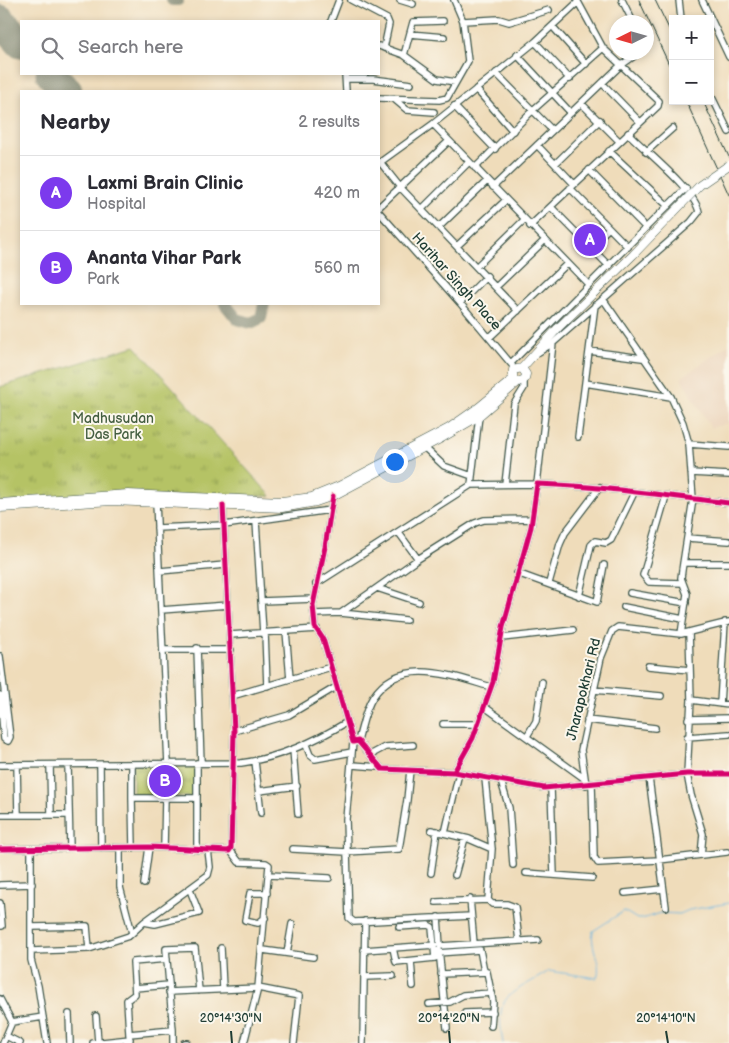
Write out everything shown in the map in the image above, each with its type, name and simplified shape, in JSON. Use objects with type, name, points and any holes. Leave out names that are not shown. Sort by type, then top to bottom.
[{"type":"main road","points":[[518,380],[512,372],[516,366],[533,355],[700,185],[729,165]]},
{"type":"main road","points":[[0,503],[128,494],[282,501],[312,497],[339,486],[449,428],[526,374],[516,366]]},
{"type":"main road","points":[[0,508],[112,501],[282,508],[302,505],[333,496],[425,448],[478,416],[518,380]]},
{"type":"street","points":[[331,20],[339,0]]},
{"type":"street","points":[[351,0],[387,19],[389,24],[381,47],[404,55],[434,78],[455,82]]},
{"type":"street","points":[[400,0],[413,4]]},
{"type":"street","points":[[380,98],[444,99],[449,95],[468,61],[462,21],[454,0]]},
{"type":"street","points":[[622,0],[630,15]]},
{"type":"street","points":[[679,0],[681,15]]},
{"type":"street","points":[[702,0],[708,15]]},
{"type":"street","points":[[518,311],[497,286],[400,187],[380,162],[432,124],[535,42],[553,27],[577,1],[603,48],[659,102],[658,106],[530,226]]},
{"type":"street","points":[[462,21],[499,19],[509,22],[549,10]]},
{"type":"street","points":[[404,55],[415,21],[443,21]]},
{"type":"street","points":[[553,27],[586,64]]},
{"type":"street","points":[[714,29],[729,57]]},
{"type":"street","points":[[410,34],[444,37]]},
{"type":"street","points":[[535,42],[570,79]]},
{"type":"street","points":[[475,168],[533,110],[603,48]]},
{"type":"street","points":[[517,55],[571,112]]},
{"type":"street","points":[[493,187],[629,60]]},
{"type":"street","points":[[496,73],[552,130]]},
{"type":"street","points":[[346,90],[345,76],[411,84]]},
{"type":"street","points":[[602,83],[640,122]]},
{"type":"street","points":[[476,89],[513,131]]},
{"type":"street","points":[[394,99],[407,110],[434,112]]},
{"type":"street","points":[[714,101],[729,132]]},
{"type":"street","points":[[581,103],[620,141]]},
{"type":"street","points":[[454,106],[495,149]]},
{"type":"street","points":[[555,164],[600,120]]},
{"type":"street","points":[[432,124],[588,284]]},
{"type":"street","points":[[646,152],[674,128]]},
{"type":"street","points":[[533,355],[553,343],[697,216],[698,206],[686,188],[628,133]]},
{"type":"street","points":[[380,206],[448,141]]},
{"type":"street","points":[[537,145],[609,228],[628,247]]},
{"type":"street","points":[[609,151],[668,206]]},
{"type":"street","points":[[422,209],[469,162]]},
{"type":"street","points":[[589,170],[646,228]]},
{"type":"street","points":[[439,226],[487,180]]},
{"type":"street","points":[[516,366],[588,284],[609,266],[686,188]]},
{"type":"street","points":[[457,246],[506,200]]},
{"type":"street","points":[[551,207],[609,266]]},
{"type":"street","name":"Harihar Singh Place","points":[[380,213],[516,366]]},
{"type":"street","points":[[477,266],[524,220]]},
{"type":"street","points":[[590,246],[609,228]]},
{"type":"street","points":[[497,286],[544,241]]},
{"type":"street","points":[[490,337],[567,264]]},
{"type":"street","points":[[460,303],[487,276]]},
{"type":"street","points":[[603,299],[642,358],[671,397],[683,423],[688,444],[694,499],[683,563],[682,583],[687,589],[682,634]]},
{"type":"street","points":[[578,437],[595,305]]},
{"type":"street","points":[[445,833],[457,772],[485,707],[491,688],[517,573],[532,519],[553,343]]},
{"type":"street","points":[[588,351],[642,358]]},
{"type":"street","points":[[505,484],[514,404],[524,388],[518,380]]},
{"type":"street","points":[[585,383],[671,397]]},
{"type":"street","points":[[471,485],[478,416]]},
{"type":"street","points":[[688,444],[729,447]]},
{"type":"street","points":[[425,448],[433,458],[444,466],[472,476]]},
{"type":"street","points":[[691,472],[729,475]]},
{"type":"street","points":[[316,584],[399,533],[471,485],[537,484],[600,487],[634,493],[729,503]]},
{"type":"street","points":[[549,583],[565,533],[600,487]]},
{"type":"street","points":[[578,596],[591,544],[595,541],[606,543],[610,540],[634,493]]},
{"type":"street","points":[[333,496],[325,548],[316,584],[314,599],[315,627],[323,639],[347,722],[356,742],[370,755],[379,767],[384,770],[457,772],[551,788],[687,774],[729,774]]},
{"type":"street","points":[[666,496],[643,575],[649,582],[682,583]]},
{"type":"street","points":[[156,502],[168,764]]},
{"type":"street","points":[[223,505],[234,731],[230,850],[239,862],[266,863],[269,865],[263,950],[258,988],[244,1043]]},
{"type":"street","points":[[157,528],[224,525],[330,510]]},
{"type":"street","points":[[341,613],[418,559],[484,520],[532,519]]},
{"type":"street","points":[[256,521],[267,686]]},
{"type":"street","points":[[399,533],[418,559]]},
{"type":"street","points":[[687,538],[729,541]]},
{"type":"street","points":[[683,563],[729,563]]},
{"type":"street","points":[[517,573],[549,583],[597,602],[604,565]]},
{"type":"street","points":[[160,571],[225,566]]},
{"type":"street","points":[[377,588],[419,602]]},
{"type":"street","points":[[630,593],[686,603]]},
{"type":"street","points":[[260,601],[314,599]]},
{"type":"street","points":[[161,610],[228,605]]},
{"type":"street","points":[[624,608],[683,618]]},
{"type":"street","points":[[314,614],[341,613],[406,620]]},
{"type":"street","points":[[720,704],[726,689],[727,622]]},
{"type":"street","name":"Jharapokhari Rd","points":[[659,860],[601,864],[596,861],[587,783],[581,750],[604,650],[614,628],[682,634],[727,622]]},
{"type":"street","points":[[230,635],[317,629]]},
{"type":"street","points":[[502,638],[573,630]]},
{"type":"street","points":[[286,631],[290,679]]},
{"type":"street","points":[[690,632],[687,774],[690,795],[703,834],[701,855]]},
{"type":"street","points":[[163,650],[197,648],[231,650]]},
{"type":"street","points":[[197,648],[199,763],[197,850]]},
{"type":"street","points":[[0,656],[10,737],[8,741],[4,739],[0,695]]},
{"type":"street","points":[[648,666],[690,670]]},
{"type":"street","points":[[232,696],[330,667]]},
{"type":"street","points":[[471,916],[354,922],[349,918],[346,819],[352,752],[372,698],[380,687],[406,672],[440,674],[491,688]]},
{"type":"street","points":[[527,736],[536,721],[542,682]]},
{"type":"street","points":[[234,731],[289,714],[336,687]]},
{"type":"street","points":[[594,690],[661,696]]},
{"type":"street","points":[[690,700],[729,705]]},
{"type":"street","points":[[485,707],[527,736],[587,783]]},
{"type":"street","points":[[688,719],[729,718]]},
{"type":"street","points":[[587,720],[654,728]]},
{"type":"street","points":[[0,765],[232,764],[254,761],[306,745],[347,722]]},
{"type":"street","points":[[443,724],[478,724]]},
{"type":"street","points":[[687,737],[729,734]]},
{"type":"street","points":[[306,745],[310,756],[315,759],[352,752]]},
{"type":"street","points":[[370,755],[385,747],[413,745]]},
{"type":"street","points":[[293,749],[298,814]]},
{"type":"street","points":[[254,761],[261,813]]},
{"type":"street","points":[[100,764],[101,848]]},
{"type":"street","points":[[132,764],[132,848]]},
{"type":"street","points":[[17,765],[18,815]]},
{"type":"street","points":[[50,765],[51,815]]},
{"type":"street","points":[[68,765],[70,848]]},
{"type":"street","points":[[352,765],[379,767]]},
{"type":"street","points":[[293,849],[347,852],[399,849],[408,800],[410,770]]},
{"type":"street","points":[[485,778],[492,849],[488,900]]},
{"type":"street","points":[[649,778],[666,907]]},
{"type":"street","points":[[501,781],[509,808],[513,865]]},
{"type":"street","points":[[259,791],[297,786]]},
{"type":"street","points":[[551,788],[554,875]]},
{"type":"street","points":[[132,798],[197,798]]},
{"type":"street","points":[[164,848],[165,798]]},
{"type":"street","points":[[0,815],[69,815]]},
{"type":"street","points":[[431,873],[434,831],[465,838],[492,849]]},
{"type":"street","points":[[455,875],[465,838]]},
{"type":"street","points":[[31,848],[32,951],[47,1043]]},
{"type":"street","points":[[120,848],[120,888],[132,933]]},
{"type":"street","points":[[144,884],[149,848]]},
{"type":"street","points":[[0,849],[164,848],[230,850]]},
{"type":"street","points":[[32,951],[89,949],[129,936],[144,922],[208,875],[210,867],[208,850]]},
{"type":"street","points":[[659,860],[727,852]]},
{"type":"street","points":[[526,873],[592,878]]},
{"type":"street","points":[[268,875],[329,878]]},
{"type":"street","points":[[0,886],[32,884]]},
{"type":"street","points":[[625,894],[663,889]]},
{"type":"street","points":[[144,922],[155,924],[199,913],[190,890]]},
{"type":"street","points":[[265,918],[258,923],[245,920],[250,893],[267,893]]},
{"type":"street","points":[[470,900],[474,944]]},
{"type":"street","points":[[436,902],[488,900],[492,904],[515,906],[519,941]]},
{"type":"street","points":[[0,903],[2,926],[0,926]]},
{"type":"street","points":[[438,918],[437,945],[447,1028]]},
{"type":"street","points":[[363,1043],[365,921]]},
{"type":"street","points":[[287,953],[292,924]]},
{"type":"street","points":[[32,927],[87,926],[89,949]]},
{"type":"street","points":[[399,927],[431,926],[437,945]]},
{"type":"street","points":[[364,950],[538,940]]},
{"type":"street","points":[[173,1043],[166,949],[195,948],[199,991]]},
{"type":"street","points":[[221,948],[223,989]]},
{"type":"street","points":[[392,948],[396,962],[434,959],[438,953]]},
{"type":"street","points":[[263,950],[313,957]]},
{"type":"street","points":[[438,953],[480,950],[484,971],[490,976],[493,1012],[491,1026]]},
{"type":"street","points":[[130,1039],[127,1000],[135,994],[132,962],[166,959]]},
{"type":"street","points":[[411,961],[412,986]]},
{"type":"street","points":[[441,974],[484,971]]},
{"type":"street","points":[[364,977],[393,976]]},
{"type":"street","points":[[135,988],[169,985]]},
{"type":"street","points":[[170,992],[258,988],[299,996],[294,1043]]},
{"type":"street","points":[[429,1004],[445,1004],[463,995],[492,993]]},
{"type":"street","points":[[0,999],[12,1022]]},
{"type":"street","points":[[465,1013],[493,1012]]},
{"type":"street","points":[[69,1014],[70,1043]]},
{"type":"street","points":[[96,1016],[98,1042]]},
{"type":"street","points":[[12,1022],[43,1017]]},
{"type":"street","points":[[3,1043],[12,1022]]},
{"type":"street","points":[[93,1043],[130,1039],[173,1030]]},
{"type":"street","points":[[6,1036],[20,1043]]},
{"type":"shaded area","points":[[729,344],[729,423],[711,428],[681,378]]},
{"type":"green space","name":"Madhusudan Das Park","points":[[135,346],[271,496],[79,497],[0,503],[0,387]]},
{"type":"green space","points":[[197,763],[197,797],[133,796],[133,765]]},
{"type":"waterway","points":[[503,1043],[501,1013],[503,1004],[508,996],[549,971],[597,978],[598,967],[592,937],[593,931],[624,911],[637,919],[642,919],[661,913],[680,914],[689,910],[729,903]]},
{"type":"taxiway","points":[[172,0],[178,0]]},
{"type":"taxiway","points":[[226,305],[237,319],[251,323],[261,318],[264,305]]},
{"type":"runway","points":[[0,20],[20,42]]},
{"type":"runway","points":[[52,75],[66,90]]},
{"type":"railway","points":[[639,0],[669,64]]},
{"type":"railway","points":[[655,0],[669,29]]},
{"type":"railway","points":[[688,105],[729,195]]},
{"type":"railway","points":[[705,105],[729,157]]},
{"type":"cycle path","points":[[454,772],[473,738],[493,682],[503,627],[531,527],[537,484],[609,489],[729,503]]},
{"type":"cycle path","points":[[333,496],[313,605],[315,627],[323,639],[353,742],[358,741],[382,769],[454,772],[544,788],[687,774],[729,774]]},
{"type":"cycle path","points":[[0,849],[149,847],[229,851],[231,848],[234,731],[223,505]]},
{"type":"place","name":"Laxmi Brain Clinic","points":[[590,240]]},
{"type":"place","name":"Ananta Vihar Park","points":[[165,781]]}]
